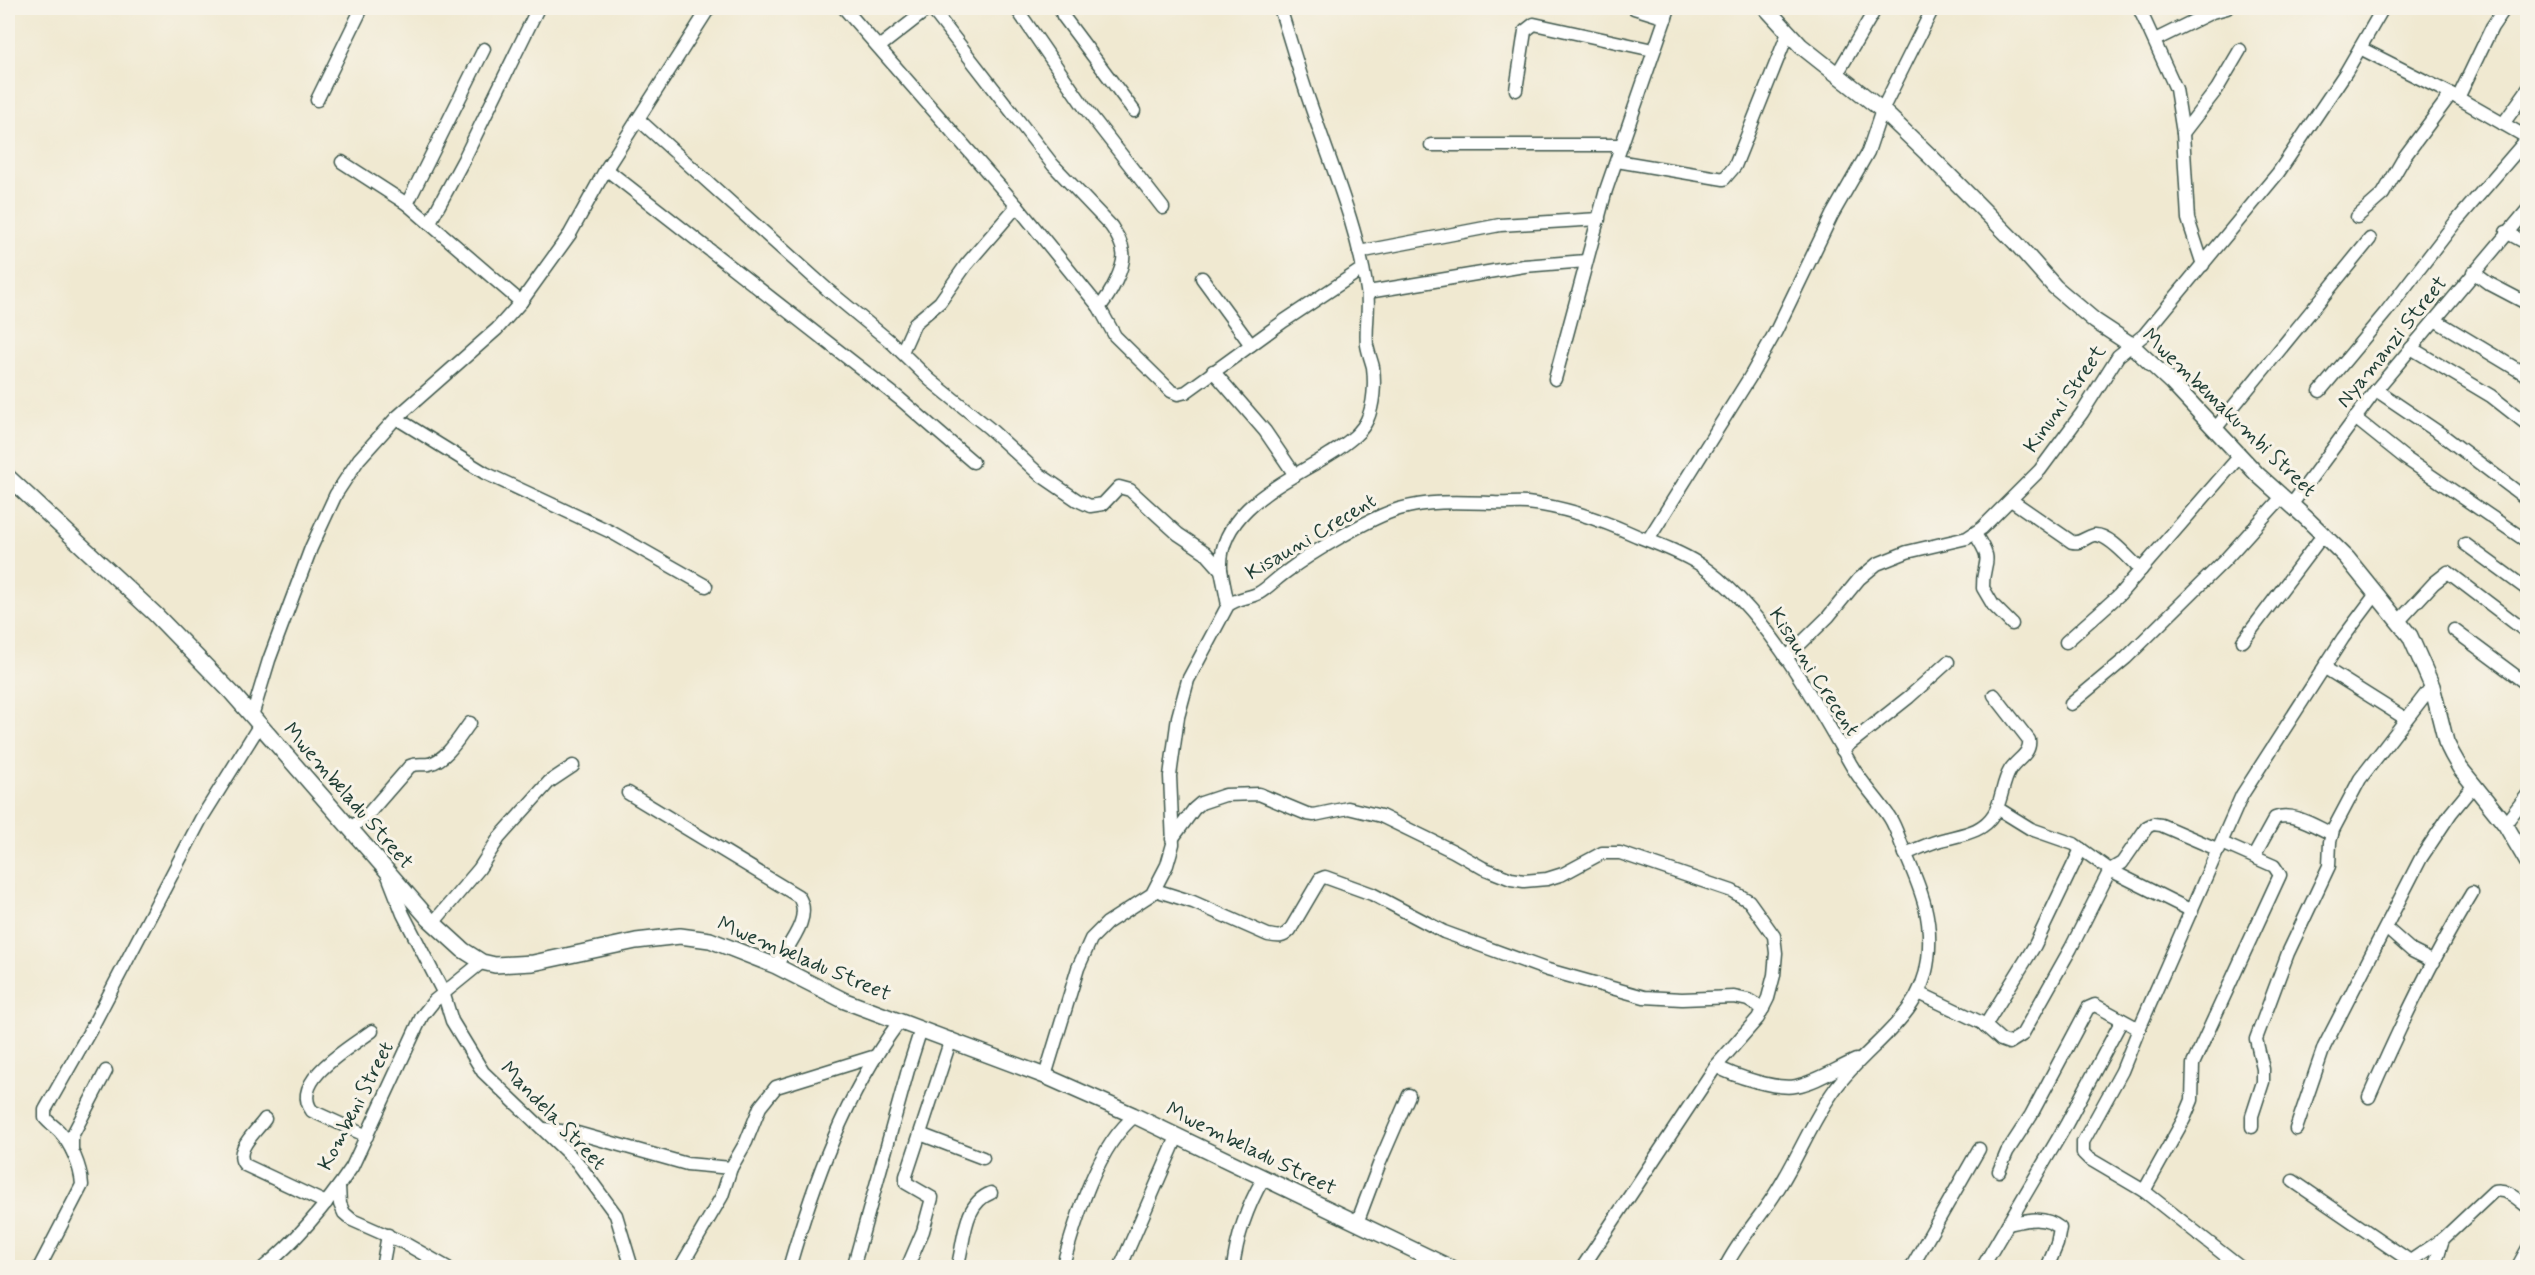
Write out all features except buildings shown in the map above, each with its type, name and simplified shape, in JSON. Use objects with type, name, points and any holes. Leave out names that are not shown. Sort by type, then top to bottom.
[{"type":"street","points":[[317,100],[362,8]]},
{"type":"street","points":[[430,222],[464,159],[538,8]]},
{"type":"street","points":[[39,1268],[82,1185],[82,1177],[72,1150],[59,1131],[45,1118],[45,1110],[91,1029],[201,819],[256,721],[269,660],[311,548],[336,494],[359,459],[396,418],[497,329],[520,302],[570,234],[606,170],[709,8]]},
{"type":"street","points":[[844,8],[1017,206],[1099,307],[1115,336],[1171,391],[1179,394],[1186,392],[1362,269]]},
{"type":"street","points":[[879,47],[930,8],[1053,165],[1111,226],[1118,237],[1124,252],[1123,261],[1110,292],[1099,307]]},
{"type":"street","points":[[1016,8],[1085,108],[1163,208]]},
{"type":"street","points":[[1045,1076],[1078,968],[1091,939],[1107,922],[1147,899],[1155,890],[1167,865],[1172,849],[1170,776],[1178,717],[1188,680],[1228,605],[1221,570],[1222,554],[1238,520],[1255,501],[1355,437],[1367,420],[1373,394],[1374,378],[1367,344],[1368,292],[1359,252],[1344,197],[1310,103],[1280,8]]},
{"type":"street","points":[[1555,379],[1586,261],[1621,145],[1667,13],[1634,8]]},
{"type":"street","name":"Mwembemakumbi Street","points":[[1766,8],[1788,33],[1882,110],[1991,216],[2055,287],[2095,321],[2130,344],[2172,383],[2239,457],[2347,558],[2399,621],[2421,658],[2432,686],[2446,742],[2460,768],[2505,824],[2528,863]]},
{"type":"street","points":[[1837,74],[1876,8]]},
{"type":"street","points":[[1648,540],[1768,347],[1832,215],[1868,152],[1882,110],[1933,8]]},
{"type":"street","points":[[2139,8],[2176,89],[2183,133],[2188,219],[2203,265]]},
{"type":"street","points":[[2155,40],[2212,12],[2227,8]]},
{"type":"street","name":"Kinuni Street","points":[[1786,658],[1828,617],[1859,579],[1877,564],[1907,552],[1975,534],[2011,500],[2053,453],[2118,356],[2144,335],[2278,173],[2360,48],[2383,8]]},
{"type":"street","points":[[2357,217],[2383,194],[2405,156],[2454,96],[2505,8]]},
{"type":"street","points":[[1064,10],[1134,111]]},
{"type":"street","points":[[1516,90],[1525,31],[1534,24],[1653,50]]},
{"type":"street","points":[[1617,161],[1724,179],[1735,166],[1788,33]]},
{"type":"street","points":[[2320,391],[2386,312],[2454,224],[2528,138],[2454,96],[2360,48]]},
{"type":"street","points":[[407,204],[484,49]]},
{"type":"street","points":[[2183,133],[2217,89],[2240,50]]},
{"type":"street","points":[[2503,124],[2528,89]]},
{"type":"street","points":[[638,119],[829,291],[902,352],[930,380],[989,428],[1039,474],[1064,492],[1090,506],[1097,507],[1103,504],[1116,489],[1126,488],[1178,534],[1205,552],[1221,570]]},
{"type":"street","points":[[1431,145],[1621,145]]},
{"type":"street","points":[[342,162],[407,204],[430,222],[520,302]]},
{"type":"street","points":[[606,170],[900,399],[973,462]]},
{"type":"street","points":[[902,352],[915,323],[940,302],[966,265],[1017,206]]},
{"type":"street","name":"Nyamanzi Street","points":[[2071,704],[2126,657],[2287,501],[2505,232],[2528,209]]},
{"type":"street","points":[[1359,252],[1500,225],[1599,219]]},
{"type":"street","points":[[2505,232],[2528,244]]},
{"type":"street","points":[[2215,429],[2370,239]]},
{"type":"street","points":[[1368,292],[1524,266],[1586,261]]},
{"type":"street","points":[[2473,272],[2488,283],[2528,304]]},
{"type":"street","points":[[1202,278],[1251,345]]},
{"type":"street","points":[[2435,320],[2528,376]]},
{"type":"street","points":[[2411,348],[2491,396],[2528,425]]},
{"type":"street","points":[[1214,371],[1265,431],[1295,474]]},
{"type":"street","points":[[2376,390],[2450,440],[2528,500]]},
{"type":"street","points":[[396,418],[485,473],[611,532],[706,586]]},
{"type":"street","points":[[2355,418],[2405,458],[2528,542]]},
{"type":"street","points":[[2066,642],[2119,595],[2239,457]]},
{"type":"street","name":"Mwembeladu Street","points":[[8,477],[155,614],[256,721],[433,923],[463,950],[482,962],[495,965],[533,963],[636,941],[680,936],[710,940],[776,966],[845,1001],[1045,1076],[1135,1116],[1451,1268]]},
{"type":"street","points":[[2011,500],[2072,542],[2078,543],[2094,535],[2103,536],[2141,570]]},
{"type":"street","name":"Kisauni Crecent","points":[[1228,605],[1259,593],[1287,571],[1361,527],[1394,511],[1416,505],[1462,501],[1541,504],[1585,514],[1689,558],[1710,572],[1765,628],[1786,658],[1854,771],[1889,816],[1920,887],[1929,922],[1928,960],[1919,993],[1905,1016],[1848,1071],[1813,1120],[1783,1182],[1734,1250],[1725,1268]]},
{"type":"street","points":[[1975,534],[1988,559],[1983,588],[1994,605],[2012,624]]},
{"type":"street","points":[[2243,641],[2323,535]]},
{"type":"street","points":[[2465,544],[2528,590]]},
{"type":"street","points":[[2399,621],[2434,583],[2448,572],[2528,633]]},
{"type":"street","points":[[2241,1268],[2144,1191],[2109,1173],[2088,1158],[2082,1149],[2083,1142],[2122,1071],[2242,795],[2343,638],[2376,594]]},
{"type":"street","points":[[2454,630],[2528,685]]},
{"type":"street","points":[[1842,750],[1909,697],[1948,662]]},
{"type":"street","points":[[2325,668],[2406,719]]},
{"type":"street","points":[[2252,1127],[2252,1116],[2263,1082],[2263,1069],[2256,1039],[2288,953],[2329,866],[2332,834],[2360,779],[2432,686]]},
{"type":"street","points":[[1905,854],[1944,839],[1975,831],[1986,824],[1997,808],[2008,773],[2029,750],[2030,744],[1994,695]]},
{"type":"street","points":[[350,829],[376,806],[410,766],[418,763],[428,764],[437,760],[450,749],[470,723]]},
{"type":"street","points":[[433,923],[479,869],[499,838],[549,782],[573,766]]},
{"type":"street","points":[[2296,1129],[2324,1047],[2436,834],[2474,785]]},
{"type":"street","points":[[628,793],[798,896],[803,903],[804,917],[776,966]]},
{"type":"street","points":[[1172,838],[1188,814],[1202,803],[1225,795],[1259,794],[1307,814],[1314,815],[1348,808],[1381,816],[1483,868],[1511,879],[1547,879],[1563,874],[1602,853],[1620,853],[1707,881],[1749,901],[1774,936],[1776,953],[1774,975],[1763,1009],[1749,1031],[1716,1066],[1582,1268]]},
{"type":"street","points":[[2505,824],[2528,794]]},
{"type":"street","points":[[1997,808],[2031,829],[2081,849],[2110,870],[2192,912]]},
{"type":"street","points":[[2254,856],[2275,818],[2281,816],[2310,824],[2332,834]]},
{"type":"street","points":[[1919,993],[1985,1026],[2001,1040],[2009,1043],[2022,1035],[2071,948],[2110,870],[2122,863],[2147,827],[2153,824],[2254,856],[2274,866],[2280,874],[2193,1064],[2192,1100],[2144,1191]]},
{"type":"street","points":[[1985,1026],[2035,945],[2081,849]]},
{"type":"street","name":"Mandela Street","points":[[387,872],[404,914],[443,992],[453,1021],[483,1072],[577,1162],[616,1215],[632,1268]]},
{"type":"street","points":[[1155,890],[1192,902],[1268,935],[1281,937],[1290,930],[1320,879],[1325,876],[1372,894],[1444,932],[1569,976],[1644,996],[1682,999],[1734,997],[1748,1000],[1763,1009]]},
{"type":"street","points":[[2369,1097],[2391,1046],[2447,933],[2472,893]]},
{"type":"street","points":[[2386,928],[2412,951],[2434,962]]},
{"type":"street","name":"Kombeni Street","points":[[263,1268],[295,1238],[326,1203],[352,1167],[422,1016],[443,992],[482,962]]},
{"type":"street","points":[[1999,1171],[2007,1152],[2031,1115],[2088,1008],[2095,1005],[2139,1029]]},
{"type":"street","points":[[1982,1268],[2066,1125],[2122,1020]]},
{"type":"street","points":[[789,1268],[832,1139],[876,1056],[899,1022]]},
{"type":"street","points":[[853,1268],[921,1029]]},
{"type":"street","points":[[367,1136],[312,1111],[307,1104],[306,1093],[320,1071],[372,1031]]},
{"type":"street","points":[[907,1268],[931,1206],[932,1197],[906,1183],[906,1176],[951,1039]]},
{"type":"street","points":[[680,1268],[722,1196],[731,1168],[746,1142],[760,1107],[776,1087],[876,1056]]},
{"type":"street","points":[[1716,1066],[1730,1075],[1793,1087],[1863,1057]]},
{"type":"street","points":[[72,1150],[72,1136],[106,1071]]},
{"type":"street","points":[[1357,1223],[1409,1095]]},
{"type":"street","points":[[1062,1268],[1101,1158],[1114,1136],[1135,1116]]},
{"type":"street","points":[[265,1119],[245,1144],[241,1161],[245,1165],[326,1203]]},
{"type":"street","points":[[544,1129],[577,1133],[687,1164],[731,1168]]},
{"type":"street","points":[[920,1134],[983,1158]]},
{"type":"street","points":[[1120,1268],[1177,1137]]},
{"type":"street","points":[[1911,1268],[1979,1149]]},
{"type":"street","points":[[1233,1268],[1240,1229],[1263,1179]]},
{"type":"street","points":[[2293,1180],[2405,1264],[2443,1239],[2494,1191],[2507,1192],[2528,1206]]},
{"type":"street","points":[[339,1186],[340,1204],[344,1213],[352,1220],[388,1235],[448,1268]]},
{"type":"street","points":[[957,1268],[973,1209],[983,1196],[991,1193]]},
{"type":"street","points":[[2008,1224],[2034,1219],[2053,1222],[2060,1228],[2057,1244],[2047,1268]]},
{"type":"street","points":[[382,1268],[388,1235]]},
{"type":"street","points":[[2434,1268],[2443,1239]]},
{"type":"street","points":[[2517,1268],[2528,1248]]}]
